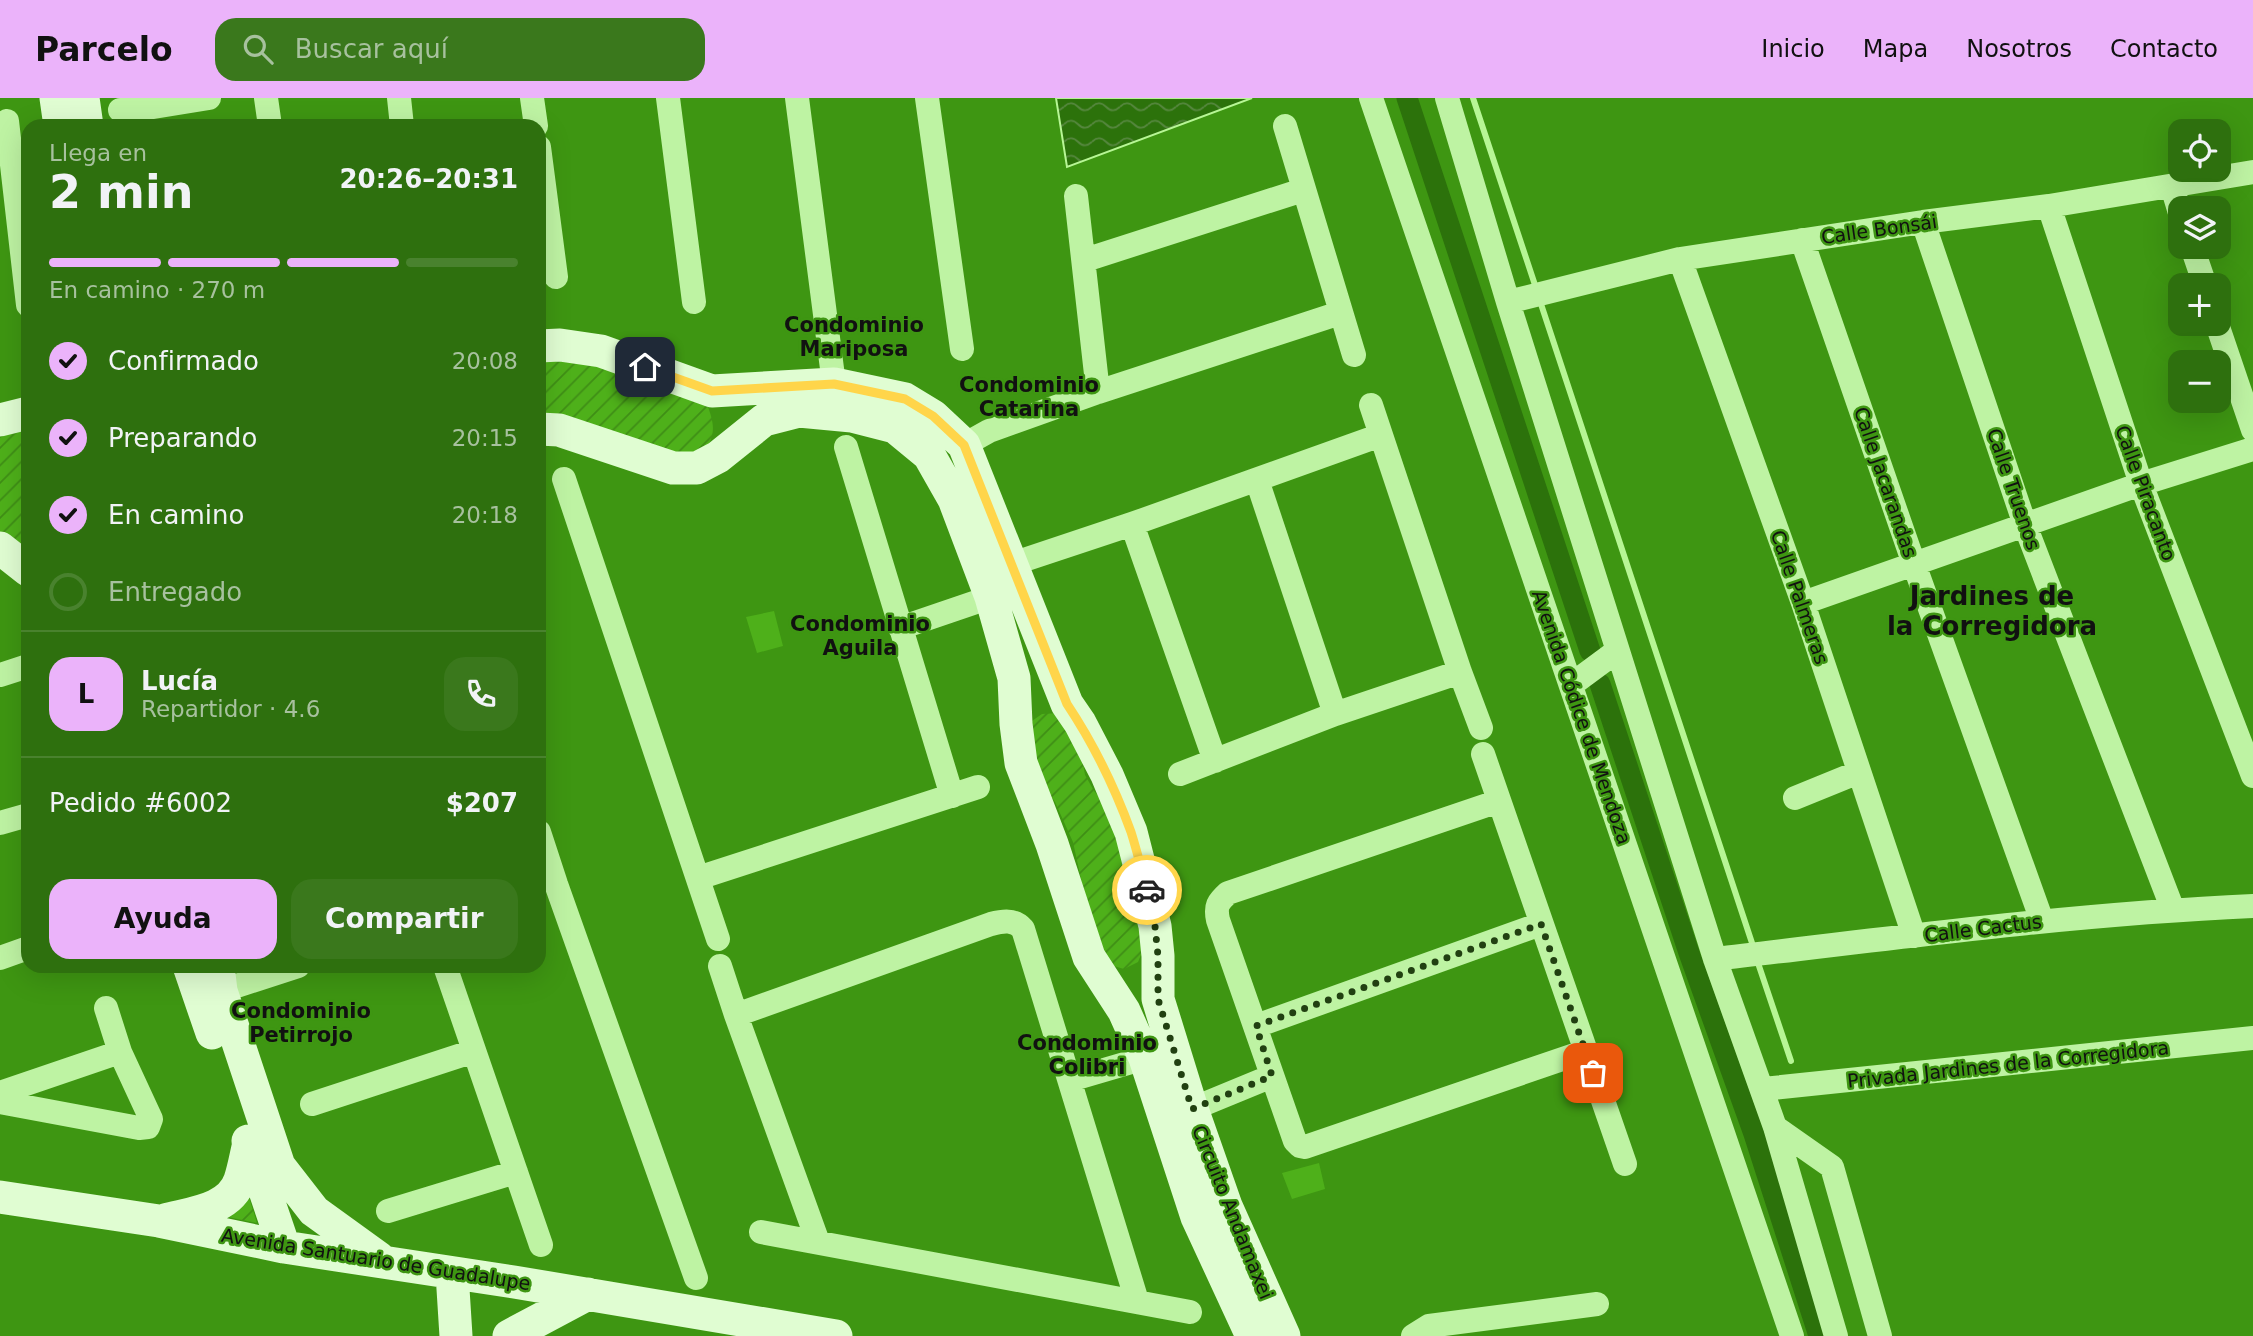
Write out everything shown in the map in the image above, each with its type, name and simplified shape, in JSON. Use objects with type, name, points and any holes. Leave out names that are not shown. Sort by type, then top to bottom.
[{"type":"street","points":[[56,98],[59,119]]},
{"type":"street","points":[[83,98],[86,119]]},
{"type":"street","points":[[130,115],[209,98]]},
{"type":"street","points":[[267,98],[269,119]]},
{"type":"street","points":[[399,98],[401,119]]},
{"type":"street","points":[[532,98],[535,119]]},
{"type":"street","points":[[668,98],[694,302]]},
{"type":"street","points":[[797,98],[834,384]]},
{"type":"street","points":[[927,98],[962,349]]},
{"type":"street","name":"Avenida Códice de Mendoza","points":[[1371,98],[1792,1336]]},
{"type":"street","points":[[1447,98],[1508,302],[1715,960],[1775,1127],[1836,1336]]},
{"type":"street","points":[[12,120],[21,224]]},
{"type":"street","points":[[1285,126],[1354,355]]},
{"type":"street","name":"Calle Bonsái","points":[[1508,302],[1679,259],[2049,206],[2253,172]]},
{"type":"street","points":[[2172,186],[2175,196]]},
{"type":"street","points":[[1084,260],[1303,190]]},
{"type":"street","points":[[1076,195],[1098,392]]},
{"type":"street","points":[[546,201],[556,277]]},
{"type":"street","name":"Calle Piracanto","points":[[2049,206],[2141,484],[2253,776]]},
{"type":"street","name":"Calle Truenos","points":[[1923,222],[2025,525],[2173,910]]},
{"type":"street","name":"Calle Jacarandas","points":[[1802,240],[1914,564],[2042,920]]},
{"type":"street","name":"Calle Palmeras","points":[[1679,259],[1802,603],[1914,936]]},
{"type":"street","points":[[976,438],[1098,392],[1340,313]]},
{"type":"street","points":[[2221,336],[2253,430]]},
{"type":"street","name":"Circuito Andamaxei","points":[[546,346],[600,351],[712,391],[834,384],[905,399],[976,438],[1025,559],[1067,704],[1107,775],[1131,832],[1155,926],[1158,999],[1204,1104],[1226,1206],[1284,1336]]},
{"type":"street","points":[[712,391],[723,405],[724,421],[718,457]]},
{"type":"street","points":[[1371,405],[1481,728]]},
{"type":"street","name":"Circuito Andamaxei","points":[[546,429],[559,430],[673,468],[697,468],[718,457],[764,420],[799,411],[852,416],[895,427],[929,455],[954,499],[991,597],[1014,678],[1021,763],[1052,844],[1089,957],[1124,1011],[1130,1063],[1252,1336]]},
{"type":"street","points":[[0,420],[21,416]]},
{"type":"street","points":[[1025,559],[1132,524],[1381,435]]},
{"type":"street","points":[[846,447],[952,796]]},
{"type":"street","points":[[1802,603],[2141,484],[2253,449]]},
{"type":"street","points":[[564,479],[718,939]]},
{"type":"street","points":[[1257,480],[1335,714]]},
{"type":"street","points":[[1132,524],[1215,761]]},
{"type":"street","points":[[0,548],[21,564]]},
{"type":"street","points":[[900,628],[991,597]]},
{"type":"street","points":[[1571,685],[1617,651]]},
{"type":"street","points":[[0,676],[21,668]]},
{"type":"street","points":[[1180,774],[1335,714],[1460,672]]},
{"type":"street","points":[[1016,724],[1046,706],[1067,704]]},
{"type":"street","points":[[1483,754],[1625,1164]]},
{"type":"street","points":[[1795,798],[1859,772]]},
{"type":"street","points":[[698,878],[978,787]]},
{"type":"street","points":[[1499,801],[1228,893],[1218,901],[1218,920],[1272,1076],[1295,1140],[1305,1147],[1586,1051]]},
{"type":"street","points":[[0,823],[21,817]]},
{"type":"street","points":[[547,887],[696,1278]]},
{"type":"street","name":"Calle Cactus","points":[[1715,960],[2042,920],[2253,906]]},
{"type":"street","points":[[736,1015],[990,924],[1013,921],[1023,929],[1136,1301]]},
{"type":"street","points":[[1256,1026],[1541,924]]},
{"type":"street","points":[[0,958],[21,950]]},
{"type":"street","points":[[1108,985],[1135,978],[1155,962],[1158,956]]},
{"type":"street","points":[[720,966],[818,1242]]},
{"type":"street","points":[[191,973],[284,1247]]},
{"type":"street","points":[[252,973],[219,978],[279,1166],[314,1211],[384,1262]]},
{"type":"street","points":[[447,973],[541,1245]]},
{"type":"street","points":[[0,1102],[146,1128],[150,1125],[150,1118],[120,1052],[106,1007]]},
{"type":"street","name":"Privada Jardines de la Corregidora","points":[[1763,1089],[2253,1038]]},
{"type":"street","points":[[312,1104],[474,1051]]},
{"type":"street","points":[[0,1093],[120,1052]]},
{"type":"street","points":[[1070,1080],[1130,1063]]},
{"type":"street","points":[[1204,1104],[1272,1076]]},
{"type":"street","points":[[1775,1127],[1832,1167],[1880,1336]]},
{"type":"street","points":[[159,1221],[210,1208],[226,1200],[239,1183],[249,1143]]},
{"type":"street","points":[[388,1211],[516,1172]]},
{"type":"street","name":"Avenida Santuario de Guadalupe","points":[[0,1197],[159,1221],[284,1247],[588,1294],[761,1328],[836,1336]]},
{"type":"street","points":[[761,1232],[1190,1312]]},
{"type":"street","points":[[452,1273],[456,1336]]},
{"type":"street","points":[[503,1336],[514,1282]]},
{"type":"street","points":[[509,1336],[588,1294]]},
{"type":"street","points":[[1413,1336],[1429,1326],[1597,1304]]},
{"type":"shaded area","points":[[546,357],[570,357],[707,404],[713,430],[707,447],[703,454],[681,458],[546,420]]},
{"type":"shaded area","points":[[21,428],[21,547],[0,536],[0,438]]},
{"type":"shaded area","points":[[774,611],[783,646],[757,653],[746,617]]},
{"type":"shaded area","points":[[1060,713],[1080,746],[1085,775],[1094,791],[1113,813],[1125,855],[1126,896],[1138,923],[1144,947],[1138,962],[1124,969],[1107,964],[1082,883],[1073,842],[1055,802],[1035,772],[1029,723],[1042,714]]},
{"type":"shaded area","points":[[1319,1163],[1325,1189],[1292,1199],[1282,1173]]},
{"type":"shaded area","points":[[244,1182],[257,1223],[213,1214]]},
{"type":"water","points":[[1056,98],[1252,98],[1067,167]]},
{"type":"waterway","points":[[1407,98],[1590,651]]},
{"type":"waterway","points":[[1473,98],[1536,288]]},
{"type":"waterway","points":[[1539,298],[1754,949]]},
{"type":"waterway","points":[[1600,684],[1689,953],[1754,1134],[1819,1336]]},
{"type":"waterway","points":[[1757,960],[1791,1061]]},
{"type":"way so far","points":[[1147,890],[1155,926],[1158,999],[1192,1109],[1272,1076],[1256,1026],[1541,924],[1593,1073]]},
{"type":"district","name":"Condominio Mariposa","points":[[854,337]]},
{"type":"district","name":"Condominio Catarina","points":[[1029,397]]},
{"type":"district","name":"Jardines de la Corregidora","points":[[1992,611]]},
{"type":"district","name":"Condominio Aguila","points":[[860,636]]},
{"type":"district","name":"Condominio Petirrojo","points":[[301,1023]]},
{"type":"district","name":"Condominio Colibri","points":[[1087,1055]]},
{"type":"route","points":[[645,367],[712,391],[834,384],[905,399],[933,416],[964,445],[1067,704],[1107,775],[1131,832],[1147,890]]}]
